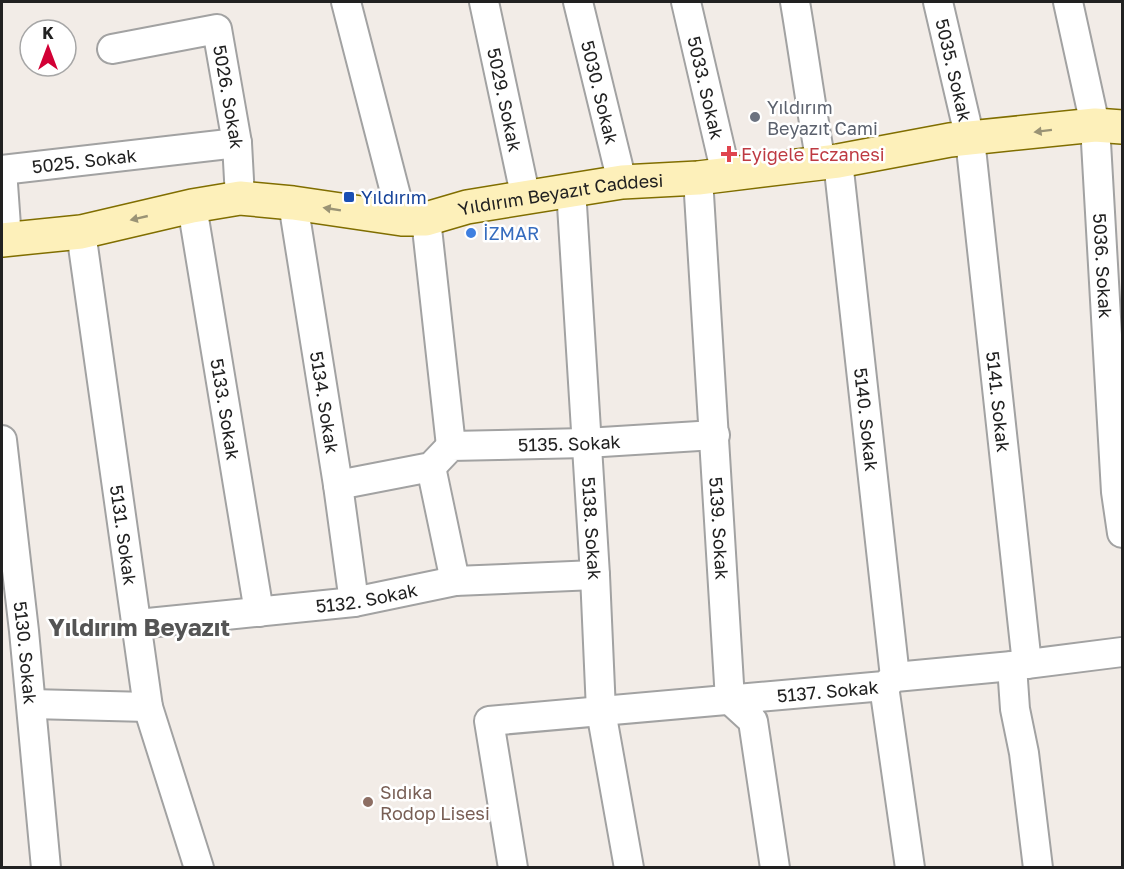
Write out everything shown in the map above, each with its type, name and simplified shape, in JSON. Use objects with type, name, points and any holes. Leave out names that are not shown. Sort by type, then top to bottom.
[{"type":"main road","name":"Yıldırım Beyazıt Caddesi","points":[[4,240],[81,232],[192,206],[240,198],[414,219],[467,207],[622,182],[712,176],[829,162],[950,140],[1109,126]]},
{"type":"street","points":[[338,485],[431,467],[451,446],[414,219],[346,2]]},
{"type":"street","name":"5029. Sokak","points":[[484,2],[526,199]]},
{"type":"street","name":"5030. Sokak","points":[[578,2],[622,182]]},
{"type":"street","name":"5033. Sokak","points":[[686,2],[712,176]]},
{"type":"street","name":"5140. Sokak","points":[[795,2],[829,162],[910,867]]},
{"type":"street","name":"5035. Sokak","points":[[938,2],[970,139]]},
{"type":"street","name":"5036. Sokak","points":[[1068,2],[1109,126],[1116,492],[1122,533]]},
{"type":"street","name":"5026. Sokak","points":[[112,49],[217,29],[237,143],[240,198]]},
{"type":"street","name":"5141. Sokak","points":[[970,139],[1020,665],[1015,709],[1024,753],[1038,867]]},
{"type":"street","name":"5025. Sokak","points":[[4,240],[2,170],[237,143]]},
{"type":"street","name":"5139. Sokak","points":[[712,176],[715,435],[730,700]]},
{"type":"street","name":"5138. Sokak","points":[[571,189],[595,575],[601,711],[629,867]]},
{"type":"street","name":"5134. Sokak","points":[[293,203],[338,485],[354,602]]},
{"type":"street","name":"5133. Sokak","points":[[192,206],[259,612]]},
{"type":"street","name":"5131. Sokak","points":[[81,232],[148,707],[199,867]]},
{"type":"street","name":"5135. Sokak","points":[[451,446],[586,443],[715,435]]},
{"type":"street","name":"5130. Sokak","points":[[2,440],[24,631],[46,867]]},
{"type":"street","points":[[431,467],[454,581]]},
{"type":"street","name":"5132. Sokak","points":[[138,624],[354,602],[454,581],[595,575]]},
{"type":"street","name":"5137. Sokak","points":[[513,867],[489,721],[730,700],[1122,652]]},
{"type":"street","points":[[730,700],[753,721],[775,867]]},
{"type":"street","points":[[31,704],[148,707]]},
{"type":"place","name":"Yıldırım Beyazıt Cami","points":[[755,117]]},
{"type":"place","name":"Eyigele Eczanesi","points":[[729,154]]},
{"type":"place","name":"Yıldırım","points":[[349,197]]},
{"type":"place","name":"İZMAR","points":[[471,233]]},
{"type":"place","name":"Sıdıka Rodop Lisesi","points":[[368,802]]},
{"type":"district","name":"Yıldırım Beyazıt","points":[[139,626]]}]
